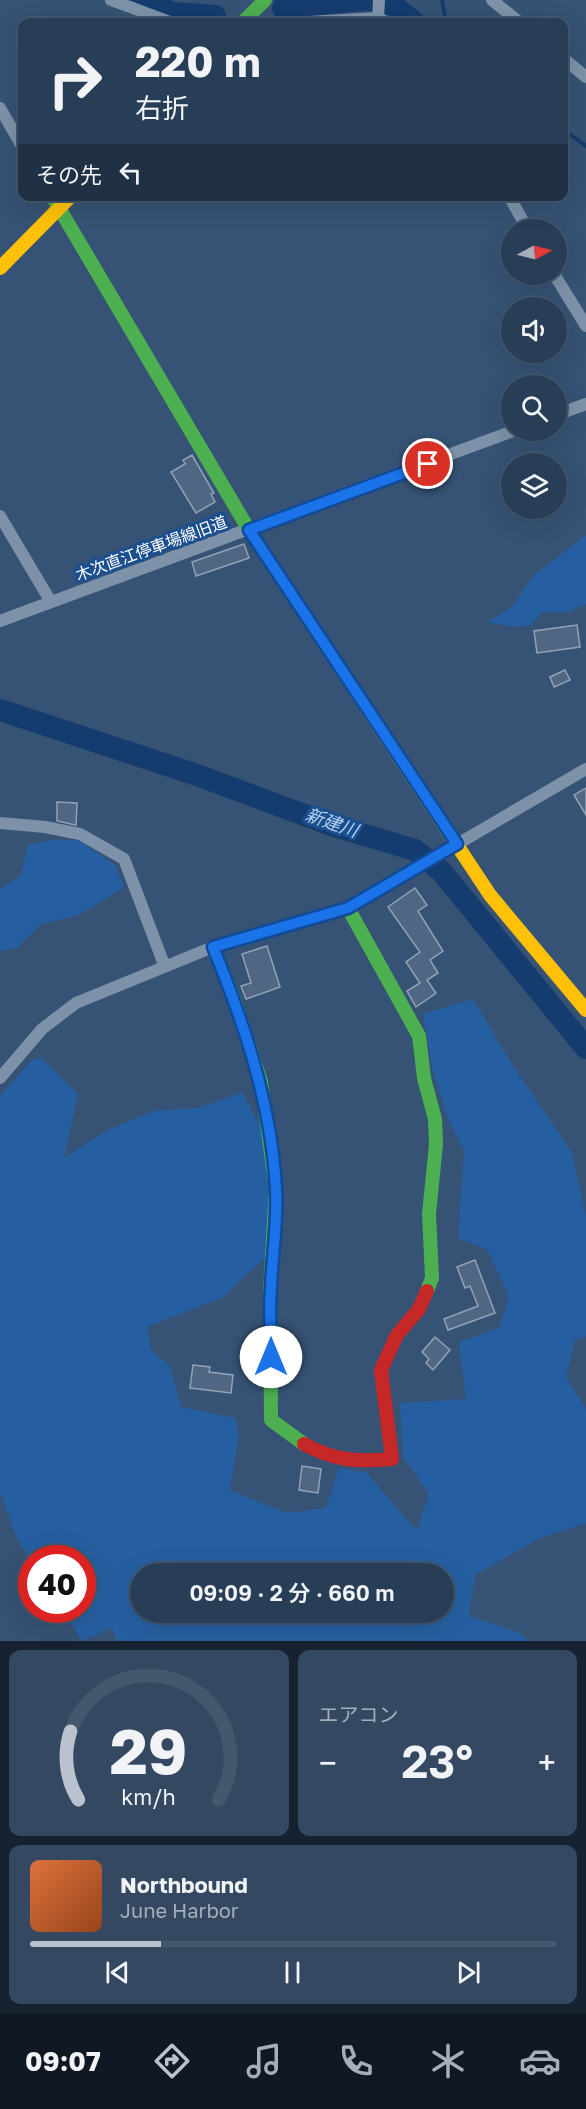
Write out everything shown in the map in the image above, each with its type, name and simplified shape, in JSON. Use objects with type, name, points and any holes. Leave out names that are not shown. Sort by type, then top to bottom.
[{"type":"street","points":[[111,0],[159,18]]},
{"type":"street","points":[[247,18],[265,0]]},
{"type":"street","points":[[379,0],[382,18]]},
{"type":"street","points":[[492,0],[514,18]]},
{"type":"street","points":[[568,62],[586,77]]},
{"type":"street","points":[[0,108],[18,139]]},
{"type":"street","points":[[512,201],[522,219]]},
{"type":"street","points":[[0,268],[56,202],[249,530],[452,848],[586,1010]]},
{"type":"street","points":[[561,285],[586,326]]},
{"type":"street","points":[[567,411],[586,404]]},
{"type":"street","name":"木次直江停車場線旧道","points":[[0,621],[501,436]]},
{"type":"street","points":[[0,516],[51,602]]},
{"type":"street","points":[[0,1078],[42,1029],[71,1006],[213,947],[348,908],[586,769]]},
{"type":"street","points":[[0,822],[80,834],[124,859],[165,967]]},
{"type":"street","points":[[213,947],[234,999],[261,1082],[276,1189],[270,1290],[271,1420],[292,1438],[328,1455],[355,1462],[392,1459],[381,1370],[397,1335],[418,1309],[432,1278],[429,1214],[436,1144],[435,1119],[424,1078],[419,1036],[348,908]]},
{"type":"shaded area","points":[[586,535],[586,604],[569,612],[543,612],[531,625],[514,627],[488,622],[512,607],[532,577]]},
{"type":"shaded area","points":[[53,840],[78,840],[114,864],[124,887],[79,915],[41,924],[17,948],[0,951],[0,890],[21,875],[28,845]]},
{"type":"shaded area","points":[[473,999],[515,1069],[572,1152],[586,1217],[586,1336],[575,1340],[566,1377],[586,1409],[586,1523],[538,1539],[475,1575],[469,1616],[518,1632],[529,1641],[118,1641],[111,1628],[82,1641],[70,1623],[96,1623],[96,1545],[21,1545],[0,1492],[0,1096],[33,1059],[41,1058],[78,1094],[64,1158],[106,1131],[153,1111],[198,1108],[242,1092],[260,1126],[268,1185],[268,1255],[222,1298],[147,1327],[152,1352],[169,1364],[181,1407],[235,1418],[239,1435],[230,1490],[287,1513],[326,1508],[339,1468],[366,1472],[417,1531],[429,1494],[403,1457],[400,1403],[466,1399],[459,1342],[499,1328],[509,1297],[487,1249],[458,1238],[464,1151],[448,1119],[432,1068],[423,1014]]},
{"type":"building","points":[[192,455],[214,493],[211,494],[215,502],[196,513],[171,472],[185,464],[183,460]]},
{"type":"building","points":[[244,544],[249,558],[196,576],[192,562]]},
{"type":"building","points":[[577,625],[580,647],[537,653],[534,631]]},
{"type":"building","points":[[565,670],[570,680],[554,687],[550,677]]},
{"type":"building","points":[[586,788],[586,815],[574,795]]},
{"type":"building","points":[[57,802],[77,803],[76,825],[57,821]]},
{"type":"building","points":[[415,888],[427,905],[418,911],[443,951],[430,960],[438,973],[427,980],[436,993],[416,1007],[407,991],[420,983],[406,962],[420,952],[388,907]]},
{"type":"building","points":[[267,946],[280,987],[246,999],[241,986],[251,983],[242,954]]},
{"type":"building","points":[[475,1260],[495,1313],[448,1330],[444,1319],[478,1306],[470,1286],[465,1288],[457,1267]]},
{"type":"building","points":[[435,1337],[450,1350],[433,1370],[426,1363],[429,1359],[422,1352]]},
{"type":"building","points":[[193,1365],[210,1367],[209,1372],[233,1375],[231,1393],[190,1388]]},
{"type":"building","points":[[302,1466],[321,1469],[318,1493],[299,1490]]},
{"type":"waterway","points":[[139,0],[173,13],[215,16]]},
{"type":"waterway","points":[[283,8],[360,0]]},
{"type":"waterway","points":[[368,0],[392,4],[409,18]]},
{"type":"waterway","points":[[442,0],[445,18]]},
{"type":"waterway","points":[[568,133],[586,146]]},
{"type":"waterway","name":"新建川","points":[[0,710],[194,774],[334,826],[415,850],[441,871],[586,1048]]},
{"type":"traffic: fast","points":[[247,18],[265,0]]},
{"type":"traffic: fast","points":[[55,201],[249,530],[367,709]]},
{"type":"traffic: fast","points":[[348,908],[419,1036],[424,1078],[435,1119],[436,1144],[429,1214],[432,1278],[427,1291]]},
{"type":"traffic: fast","points":[[213,947],[234,999],[261,1082],[276,1189],[270,1290],[271,1420],[304,1444]]},
{"type":"traffic: slow","points":[[0,268],[66,201]]},
{"type":"traffic: slow","points":[[367,709],[490,895],[586,1010]]},
{"type":"traffic: jam","points":[[304,1444],[326,1454],[347,1459],[392,1459],[381,1370],[397,1335],[419,1309],[427,1291]]},
{"type":"route","points":[[271,1357],[270,1290],[276,1189],[269,1134],[261,1082],[234,999],[213,947],[348,908],[447,852],[457,844],[249,530],[428,464]]}]
